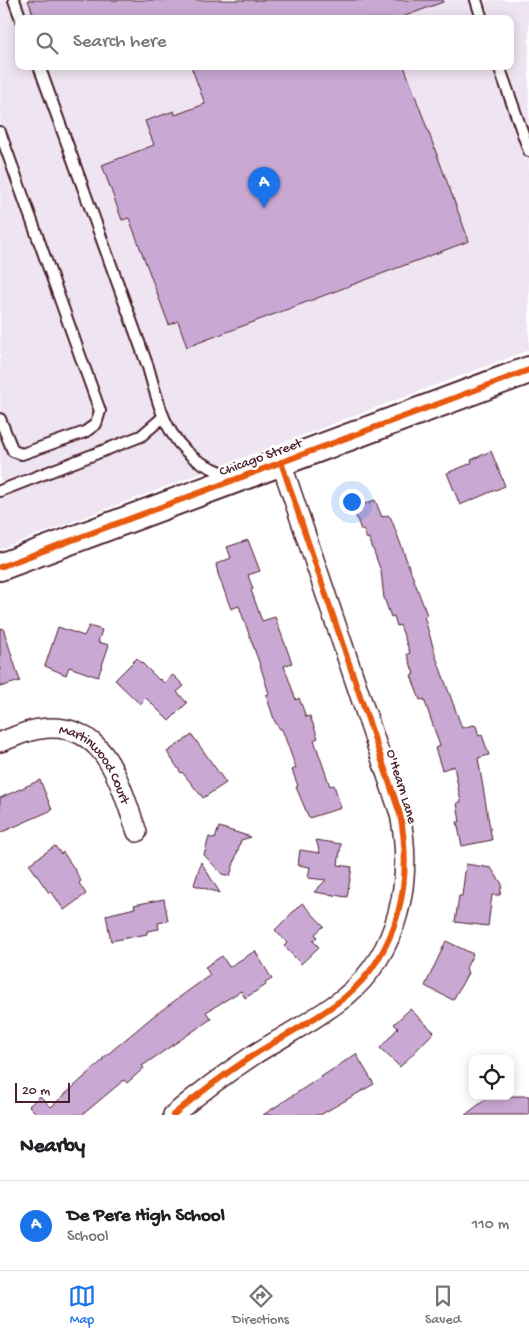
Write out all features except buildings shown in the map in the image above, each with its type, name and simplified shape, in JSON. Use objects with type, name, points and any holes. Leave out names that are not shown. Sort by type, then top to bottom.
[{"type":"street","name":"Chicago Street","points":[[0,567],[529,370]]},
{"type":"street","name":"O'Hearn Lane","points":[[173,1115],[252,1057],[346,996],[366,975],[382,951],[394,926],[402,898],[406,870],[406,841],[400,814],[281,462]]},
{"type":"street","name":"Martinwood Court","points":[[0,742],[37,729],[47,728],[67,730],[82,735],[96,744],[115,771],[136,832]]},
{"type":"lane","points":[[14,0],[20,15]]},
{"type":"lane","points":[[476,0],[481,15]]},
{"type":"lane","points":[[39,70],[148,367],[162,418],[174,439],[195,459],[235,479]]},
{"type":"lane","points":[[500,70],[529,151]]},
{"type":"lane","points":[[0,132],[100,411],[96,424],[85,432],[22,454],[13,451],[0,419]]},
{"type":"lane","points":[[0,491],[141,436],[162,418]]},
{"type":"shaded area","points":[[0,0],[529,0],[529,350],[0,549]]},
{"type":"cycle path","points":[[0,567],[529,370]]},
{"type":"cycle path","points":[[173,1115],[242,1063],[334,1005],[364,979],[379,958],[390,936],[398,913],[403,889],[405,864],[400,814],[281,462]]},
{"type":"place","name":"De Pere High School","points":[[264,208]]}]
